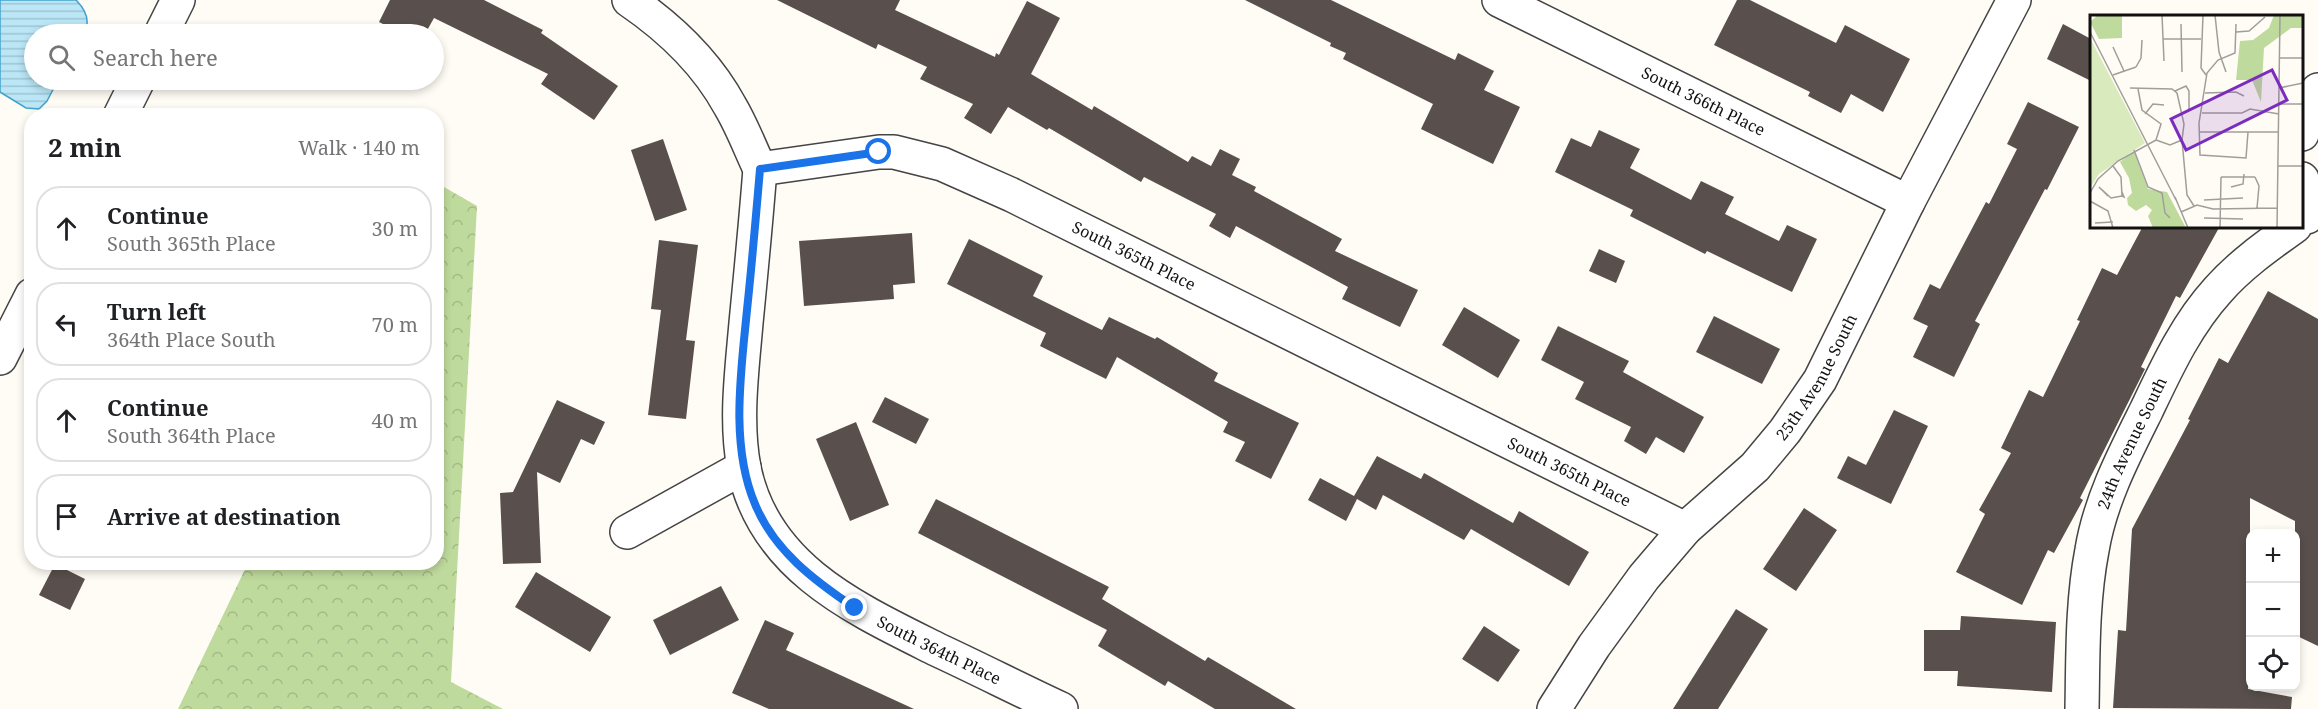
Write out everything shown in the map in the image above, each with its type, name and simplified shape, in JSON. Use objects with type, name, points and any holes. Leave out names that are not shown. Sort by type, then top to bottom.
[{"type":"street","points":[[165,24],[178,0]]},
{"type":"street","points":[[629,0],[675,34],[694,55],[730,105],[760,169]]},
{"type":"street","name":"South 366th Place","points":[[1499,0],[1908,202]]},
{"type":"street","name":"25th Avenue South","points":[[1554,709],[1621,607],[1644,577],[1686,529],[1755,466],[1785,431],[1820,380],[1908,202],[2014,0]]},
{"type":"street","points":[[124,108],[133,90]]},
{"type":"street","points":[[2303,129],[2318,90]]},
{"type":"street","name":"South 365th Place","points":[[760,169],[879,152],[911,155],[942,164],[1012,195],[1686,529]]},
{"type":"street","name":"South 364th Place","points":[[760,169],[740,400],[744,467],[755,505],[786,553],[815,580],[855,608],[1061,709]]},
{"type":"street","name":"24th Avenue South","points":[[2303,200],[2305,220]]},
{"type":"street","name":"24th Avenue South","points":[[2082,709],[2085,604],[2091,551],[2101,515],[2118,472],[2158,385],[2206,304],[2243,266],[2294,228]]},
{"type":"street","points":[[0,358],[19,300]]},
{"type":"street","points":[[627,532],[744,467]]},
{"type":"green space","points":[[444,187],[477,206],[451,682],[503,709],[178,709],[245,570],[444,570]]},
{"type":"water","points":[[0,0],[76,0],[86,16],[87,24],[24,24],[24,90],[53,90],[47,101],[40,108],[26,108],[0,92]]},
{"type":"building","points":[[390,0],[484,0],[543,30],[541,33],[618,86],[594,120],[541,84],[548,74],[434,18],[431,24],[383,24],[379,22]]},
{"type":"building","points":[[777,0],[900,0],[895,10],[995,57],[996,53],[999,55],[1027,1],[1060,18],[1031,74],[1092,110],[1094,106],[1188,162],[1192,156],[1211,166],[1220,149],[1240,159],[1232,175],[1256,187],[1254,191],[1342,239],[1335,251],[1418,290],[1400,327],[1342,299],[1348,287],[1236,226],[1230,238],[1209,226],[1216,214],[1144,177],[1141,182],[1049,128],[1047,130],[1008,107],[991,134],[964,118],[973,104],[920,79],[927,67],[878,44],[876,49]]},
{"type":"building","points":[[1245,0],[1331,0],[1455,60],[1458,53],[1494,71],[1484,90],[1520,107],[1493,164],[1421,129],[1433,104],[1343,59],[1346,53],[1330,46],[1331,43]]},
{"type":"building","points":[[1737,0],[1750,0],[1836,43],[1845,25],[1910,59],[1883,112],[1851,94],[1841,113],[1808,96],[1810,92],[1714,45]]},
{"type":"building","points":[[2063,24],[2090,38],[2090,80],[2047,59]]},
{"type":"building","points":[[2028,102],[2079,127],[1975,321],[1980,324],[1954,377],[1913,357],[1928,326],[1913,319],[1930,284],[1940,289],[1986,202],[1989,204],[2017,149],[2007,144]]},
{"type":"building","points":[[1599,130],[1640,149],[1630,168],[1691,200],[1701,181],[1734,197],[1725,214],[1779,241],[1787,225],[1817,239],[1792,292],[1707,251],[1705,254],[1630,216],[1633,210],[1555,172],[1571,138],[1591,147]]},
{"type":"building","points":[[663,139],[687,210],[655,221],[631,150]]},
{"type":"building","points":[[2142,228],[2219,228],[2180,298],[2176,296],[2141,367],[2145,369],[2080,498],[2083,500],[2054,553],[2048,550],[2022,605],[1956,572],[1985,514],[1979,510],[2011,453],[2001,448],[2029,390],[2043,397],[2080,321],[2077,320],[2102,268],[2117,275]]},
{"type":"building","points":[[912,233],[915,283],[893,285],[894,299],[804,306],[799,241]]},
{"type":"building","points":[[969,239],[1043,276],[1033,296],[1102,330],[1109,317],[1155,339],[1157,337],[1218,373],[1214,381],[1299,423],[1271,479],[1235,461],[1245,442],[1223,432],[1228,422],[1117,357],[1106,379],[1040,346],[1046,333],[947,284]]},
{"type":"building","points":[[659,240],[698,245],[686,340],[695,341],[686,419],[648,415],[661,310],[651,309]]},
{"type":"building","points":[[1599,249],[1625,261],[1616,283],[1589,271]]},
{"type":"building","points":[[2268,291],[2318,319],[2318,646],[2300,637],[2300,529],[2295,529],[2295,521],[2250,498],[2250,529],[2246,529],[2246,691],[2292,697],[2291,709],[2113,708],[2118,630],[2126,631],[2132,529],[2190,420],[2188,419],[2219,358],[2228,363]]},
{"type":"building","points":[[1464,307],[1520,340],[1498,378],[1442,345]]},
{"type":"building","points":[[1714,316],[1780,349],[1762,384],[1696,352]]},
{"type":"building","points":[[1558,326],[1629,361],[1623,372],[1704,417],[1684,453],[1656,437],[1646,454],[1624,441],[1631,427],[1575,399],[1584,382],[1541,360]]},
{"type":"building","points":[[885,397],[929,419],[916,444],[872,422]]},
{"type":"building","points":[[557,400],[605,422],[594,445],[581,439],[560,483],[537,472],[541,563],[503,564],[500,493],[513,492]]},
{"type":"building","points":[[1894,410],[1928,426],[1891,504],[1837,478],[1848,456],[1866,465]]},
{"type":"building","points":[[856,422],[889,505],[850,521],[816,439]]},
{"type":"building","points":[[1377,456],[1421,479],[1424,473],[1513,523],[1519,511],[1589,552],[1569,586],[1471,529],[1464,540],[1383,495],[1376,510],[1357,499],[1346,521],[1308,500],[1320,478],[1354,496]]},
{"type":"building","points":[[936,499],[1109,587],[1102,599],[1205,661],[1208,657],[1296,709],[1215,709],[1168,681],[1165,686],[1098,646],[1107,630],[918,533]]},
{"type":"building","points":[[1804,508],[1837,530],[1796,591],[1763,569]]},
{"type":"building","points":[[52,570],[67,570],[85,579],[70,610],[39,595]]},
{"type":"building","points":[[536,572],[611,617],[590,652],[515,607]]},
{"type":"building","points":[[721,586],[739,620],[670,655],[653,620]]},
{"type":"building","points":[[1736,609],[1768,629],[1718,709],[1673,709]]},
{"type":"building","points":[[1961,616],[2056,622],[2052,692],[1957,686],[1958,671],[1924,671],[1924,630],[1960,630]]},
{"type":"building","points":[[765,620],[794,633],[786,650],[914,709],[769,709],[732,693]]},
{"type":"building","points":[[1484,626],[1520,650],[1498,682],[1462,659]]},
{"type":"route","points":[[855,608],[815,580],[786,553],[755,505],[744,467],[741,437],[742,360],[760,169],[879,152]]}]
